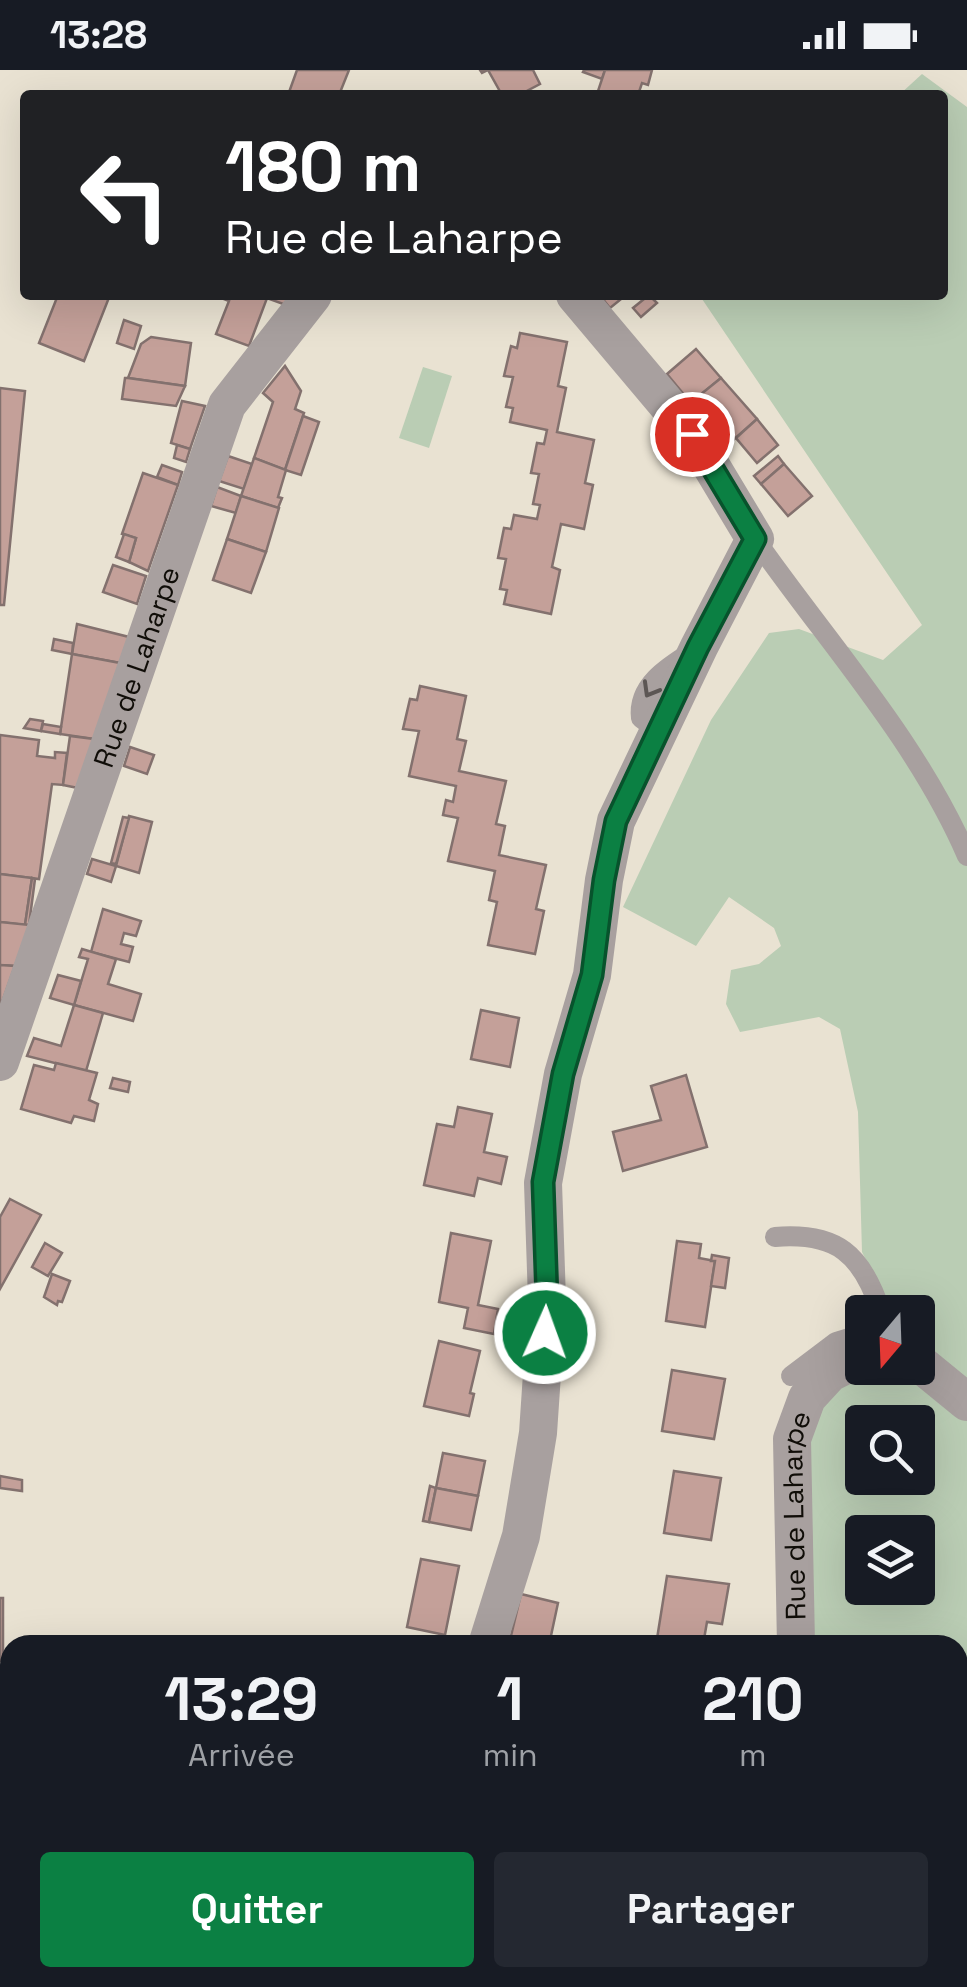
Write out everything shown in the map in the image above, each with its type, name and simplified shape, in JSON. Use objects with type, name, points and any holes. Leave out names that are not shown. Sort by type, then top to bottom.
[{"type":"street","name":"Rue de Laharpe","points":[[0,1062],[226,405],[309,300]]},
{"type":"street","points":[[490,1635],[521,1536],[538,1433],[547,1300],[543,1182],[563,1074],[592,975],[616,821],[698,647],[755,539],[692,434],[579,300]]},
{"type":"street","name":"Rue de Laharpe","points":[[796,1635],[792,1439],[807,1398],[830,1373],[845,1366]]},
{"type":"street","points":[[935,1376],[967,1402]]},
{"type":"lane","points":[[755,539],[910,753],[967,856]]},
{"type":"lane","points":[[775,1237],[802,1235],[825,1239],[846,1252],[870,1279],[875,1295]]},
{"type":"lane","points":[[791,1376],[845,1339]]},
{"type":"green space","points":[[922,74],[944,90],[904,90]]},
{"type":"green space","points":[[948,93],[967,107],[967,1635],[809,1635],[803,1462],[822,1398],[845,1383],[935,1385],[935,1295],[884,1295],[862,1252],[858,1112],[840,1029],[819,1017],[740,1032],[726,1004],[731,970],[759,964],[781,946],[774,928],[729,897],[696,946],[623,907],[711,720],[769,633],[799,629],[883,660],[922,625],[703,300],[948,300]]},
{"type":"green space","points":[[423,367],[452,376],[429,448],[399,438]]},
{"type":"building","points":[[297,70],[349,70],[341,90],[290,90]]},
{"type":"building","points":[[488,70],[533,70],[540,84],[529,90],[499,90]]},
{"type":"building","points":[[584,70],[605,70],[602,79]]},
{"type":"building","points":[[605,70],[652,70],[648,85],[642,83],[640,90],[598,90]]},
{"type":"building","points":[[56,300],[108,300],[84,361],[39,343]]},
{"type":"building","points":[[266,300],[249,346],[216,334],[229,301]]},
{"type":"building","points":[[604,300],[620,300],[610,308]]},
{"type":"building","points":[[643,300],[657,303],[641,317],[633,308]]},
{"type":"building","points":[[124,320],[141,326],[134,349],[117,343]]},
{"type":"building","points":[[520,333],[567,342],[558,386],[566,388],[557,432],[594,440],[585,483],[593,485],[584,529],[561,524],[552,567],[560,570],[551,614],[504,604],[507,590],[500,589],[506,559],[498,558],[504,528],[511,529],[514,515],[537,519],[540,505],[533,504],[539,474],[531,473],[537,443],[544,444],[547,430],[510,422],[513,408],[506,407],[513,377],[504,376],[511,346],[517,348]]},
{"type":"building","points":[[151,337],[191,343],[185,386],[128,378],[141,344]]},
{"type":"building","points":[[696,349],[721,378],[691,403],[667,374]]},
{"type":"building","points":[[285,366],[301,391],[295,409],[304,413],[285,470],[254,458],[273,402],[263,393]]},
{"type":"building","points":[[125,378],[185,386],[176,406],[122,399]]},
{"type":"building","points":[[721,378],[757,419],[731,442],[695,399]]},
{"type":"building","points":[[0,388],[25,391],[4,605],[0,605]]},
{"type":"building","points":[[182,401],[205,406],[190,449],[171,443]]},
{"type":"building","points":[[303,416],[319,422],[301,475],[285,470]]},
{"type":"building","points":[[757,419],[778,445],[757,463],[736,438]]},
{"type":"building","points":[[177,445],[190,449],[186,462],[174,458]]},
{"type":"building","points":[[228,456],[252,464],[244,489],[219,481]]},
{"type":"building","points":[[778,456],[784,464],[761,484],[754,476]]},
{"type":"building","points":[[254,458],[286,470],[278,508],[241,496]]},
{"type":"building","points":[[784,464],[812,496],[788,516],[761,484]]},
{"type":"building","points":[[162,465],[182,472],[178,485],[157,477]]},
{"type":"building","points":[[143,473],[178,485],[148,571],[129,562],[136,538],[122,534]]},
{"type":"building","points":[[217,487],[241,496],[236,513],[211,506]]},
{"type":"building","points":[[241,496],[279,508],[266,552],[227,539]]},
{"type":"building","points":[[124,534],[136,538],[129,562],[116,557]]},
{"type":"building","points":[[227,539],[266,552],[251,593],[213,580]]},
{"type":"building","points":[[113,565],[146,576],[137,604],[103,592]]},
{"type":"building","points":[[77,624],[129,637],[120,663],[72,654]]},
{"type":"building","points":[[54,639],[73,643],[72,654],[52,650]]},
{"type":"building","points":[[72,654],[120,663],[94,739],[60,734]]},
{"type":"building","points":[[420,686],[466,696],[457,739],[466,741],[459,771],[506,781],[496,824],[505,826],[499,855],[546,865],[536,909],[544,911],[535,954],[488,945],[497,902],[489,900],[495,871],[448,861],[458,818],[443,815],[446,800],[453,802],[456,786],[409,776],[419,731],[403,729],[410,699],[417,700]]},
{"type":"building","points":[[30,719],[43,721],[41,731],[24,728]]},
{"type":"building","points":[[43,724],[61,727],[60,734],[41,731]]},
{"type":"building","points":[[0,735],[39,740],[37,756],[55,758],[55,752],[67,753],[63,785],[52,784],[39,879],[0,874]]},
{"type":"building","points":[[70,736],[94,739],[78,788],[63,785]]},
{"type":"building","points":[[130,747],[154,755],[147,774],[124,766]]},
{"type":"building","points":[[129,816],[152,822],[139,873],[116,866]]},
{"type":"building","points":[[123,817],[129,818],[116,864],[111,863]]},
{"type":"building","points":[[92,859],[116,866],[111,882],[87,874]]},
{"type":"building","points":[[0,874],[32,878],[25,925],[0,922]]},
{"type":"building","points":[[32,878],[35,879],[29,925],[25,925]]},
{"type":"building","points":[[103,909],[141,921],[136,936],[124,933],[121,944],[133,947],[129,962],[91,952]]},
{"type":"building","points":[[0,922],[30,925],[15,966],[0,965]]},
{"type":"building","points":[[82,949],[116,959],[108,984],[141,994],[133,1021],[74,1005],[88,959],[79,957]]},
{"type":"building","points":[[0,965],[15,966],[0,1008]]},
{"type":"building","points":[[58,975],[81,981],[74,1005],[50,998]]},
{"type":"building","points":[[74,1005],[103,1013],[86,1071],[27,1056],[34,1038],[61,1046]]},
{"type":"building","points":[[481,1010],[519,1018],[510,1067],[471,1059]]},
{"type":"building","points":[[56,1063],[97,1073],[89,1100],[98,1104],[94,1121],[74,1116],[71,1123],[21,1109],[34,1065],[54,1070]]},
{"type":"building","points":[[686,1075],[707,1147],[623,1171],[613,1132],[661,1120],[651,1086]]},
{"type":"building","points":[[113,1078],[130,1082],[128,1092],[110,1088]]},
{"type":"building","points":[[458,1107],[492,1114],[484,1152],[507,1157],[501,1184],[478,1178],[474,1196],[424,1185],[437,1124],[454,1127]]},
{"type":"building","points":[[10,1199],[41,1215],[0,1289],[0,1217]]},
{"type":"building","points":[[451,1233],[491,1241],[478,1305],[498,1309],[494,1334],[464,1328],[468,1308],[439,1302]]},
{"type":"building","points":[[677,1241],[701,1244],[699,1258],[715,1261],[705,1327],[666,1321]]},
{"type":"building","points":[[45,1243],[62,1253],[48,1276],[32,1267]]},
{"type":"building","points":[[712,1255],[729,1258],[725,1288],[711,1286],[715,1261],[711,1261]]},
{"type":"building","points":[[52,1274],[70,1281],[57,1305],[44,1297]]},
{"type":"building","points":[[439,1341],[480,1351],[469,1416],[424,1406]]},
{"type":"building","points":[[672,1370],[725,1379],[714,1439],[662,1431]]},
{"type":"building","points":[[443,1453],[485,1461],[478,1496],[436,1488]]},
{"type":"building","points":[[674,1471],[721,1478],[711,1540],[664,1533]]},
{"type":"building","points":[[0,1476],[22,1480],[22,1491],[0,1488]]},
{"type":"building","points":[[430,1486],[436,1488],[429,1522],[423,1521]]},
{"type":"building","points":[[436,1488],[478,1496],[471,1530],[429,1522]]},
{"type":"building","points":[[421,1559],[459,1566],[445,1635],[407,1627]]},
{"type":"building","points":[[667,1576],[729,1584],[722,1624],[707,1622],[705,1635],[658,1635]]},
{"type":"building","points":[[521,1594],[558,1603],[551,1635],[511,1635]]},
{"type":"building","points":[[0,1598],[3,1598],[3,1635]]},
{"type":"route","points":[[545,1333],[543,1182],[563,1074],[592,975],[616,821],[698,647],[755,539],[692,434]]}]
